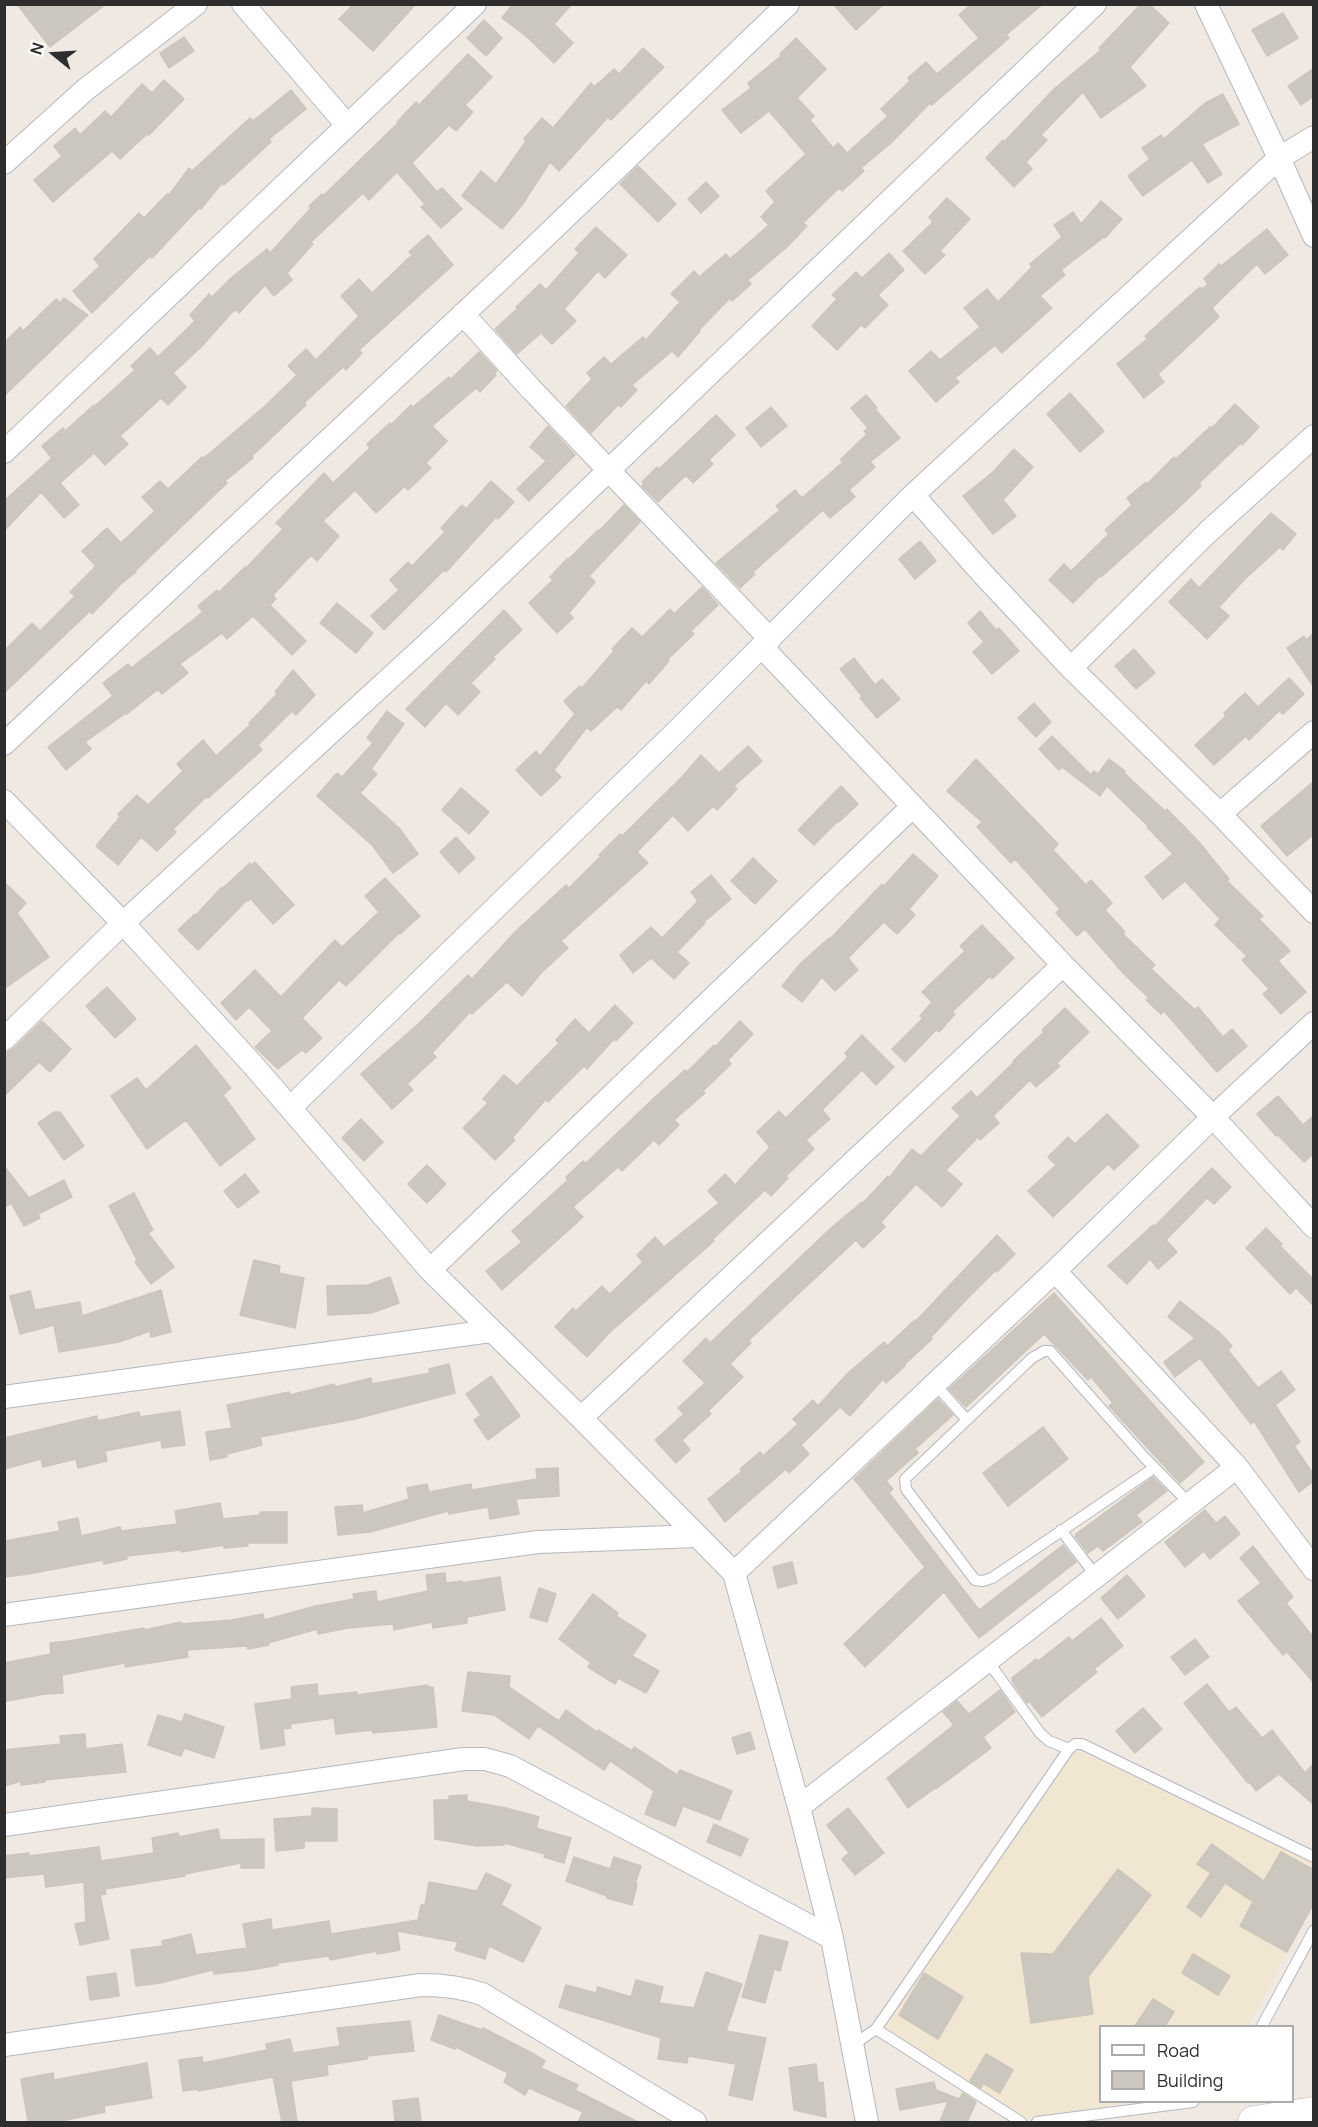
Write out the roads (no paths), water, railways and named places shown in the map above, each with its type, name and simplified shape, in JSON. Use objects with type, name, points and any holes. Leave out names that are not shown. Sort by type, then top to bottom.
[{"type":"main road","points":[[1254,2122],[1314,2113]]},
{"type":"street","points":[[4,163],[85,90],[196,4]]},
{"type":"street","points":[[243,4],[346,124]]},
{"type":"street","points":[[4,452],[474,4]]},
{"type":"street","points":[[4,744],[463,314],[788,4]]},
{"type":"street","points":[[4,1039],[123,923],[440,632],[1095,4]]},
{"type":"street","points":[[1206,4],[1314,236]]},
{"type":"street","points":[[290,1108],[766,643],[914,495],[1279,158],[1314,136]]},
{"type":"street","points":[[463,314],[766,643],[912,807],[1213,1117],[1314,1227]]},
{"type":"street","points":[[1071,668],[1208,532],[1314,436]]},
{"type":"street","points":[[914,495],[981,572],[1071,668],[1220,814],[1314,912]]},
{"type":"street","points":[[1220,814],[1314,732]]},
{"type":"street","points":[[4,801],[123,923],[253,1065],[430,1270],[734,1573],[799,1808],[832,1938],[867,2122]]},
{"type":"street","points":[[430,1270],[912,807]]},
{"type":"street","points":[[581,1418],[1063,965]]},
{"type":"street","points":[[734,1573],[1314,1023]]},
{"type":"street","points":[[1055,1271],[1237,1467],[1314,1569]]},
{"type":"street","points":[[4,1397],[491,1331]]},
{"type":"street","points":[[799,1808],[1237,1467]]},
{"type":"street","points":[[4,1615],[538,1542],[698,1536]]},
{"type":"street","points":[[4,1825],[464,1759],[485,1759],[510,1766],[832,1938]]},
{"type":"street","points":[[4,2045],[421,1984],[463,1987],[482,1994],[695,2122]]},
{"type":"lane","points":[[1154,1467],[992,1578],[982,1581],[975,1580],[906,1489],[905,1479],[1032,1358],[1044,1351],[1050,1352],[1190,1504]]},
{"type":"lane","points":[[935,1384],[967,1420]]},
{"type":"lane","points":[[1061,1530],[1096,1576]]},
{"type":"lane","points":[[987,1660],[1040,1733],[1049,1741],[1069,1749]]},
{"type":"lane","points":[[852,2045],[876,2029],[1069,1749],[1075,1744],[1082,1744],[1314,1857]]},
{"type":"lane","points":[[1263,2025],[1314,1930]]},
{"type":"lane","points":[[876,2029],[1021,2122]]},
{"type":"lane","points":[[1037,2122],[1185,2103]]}]
